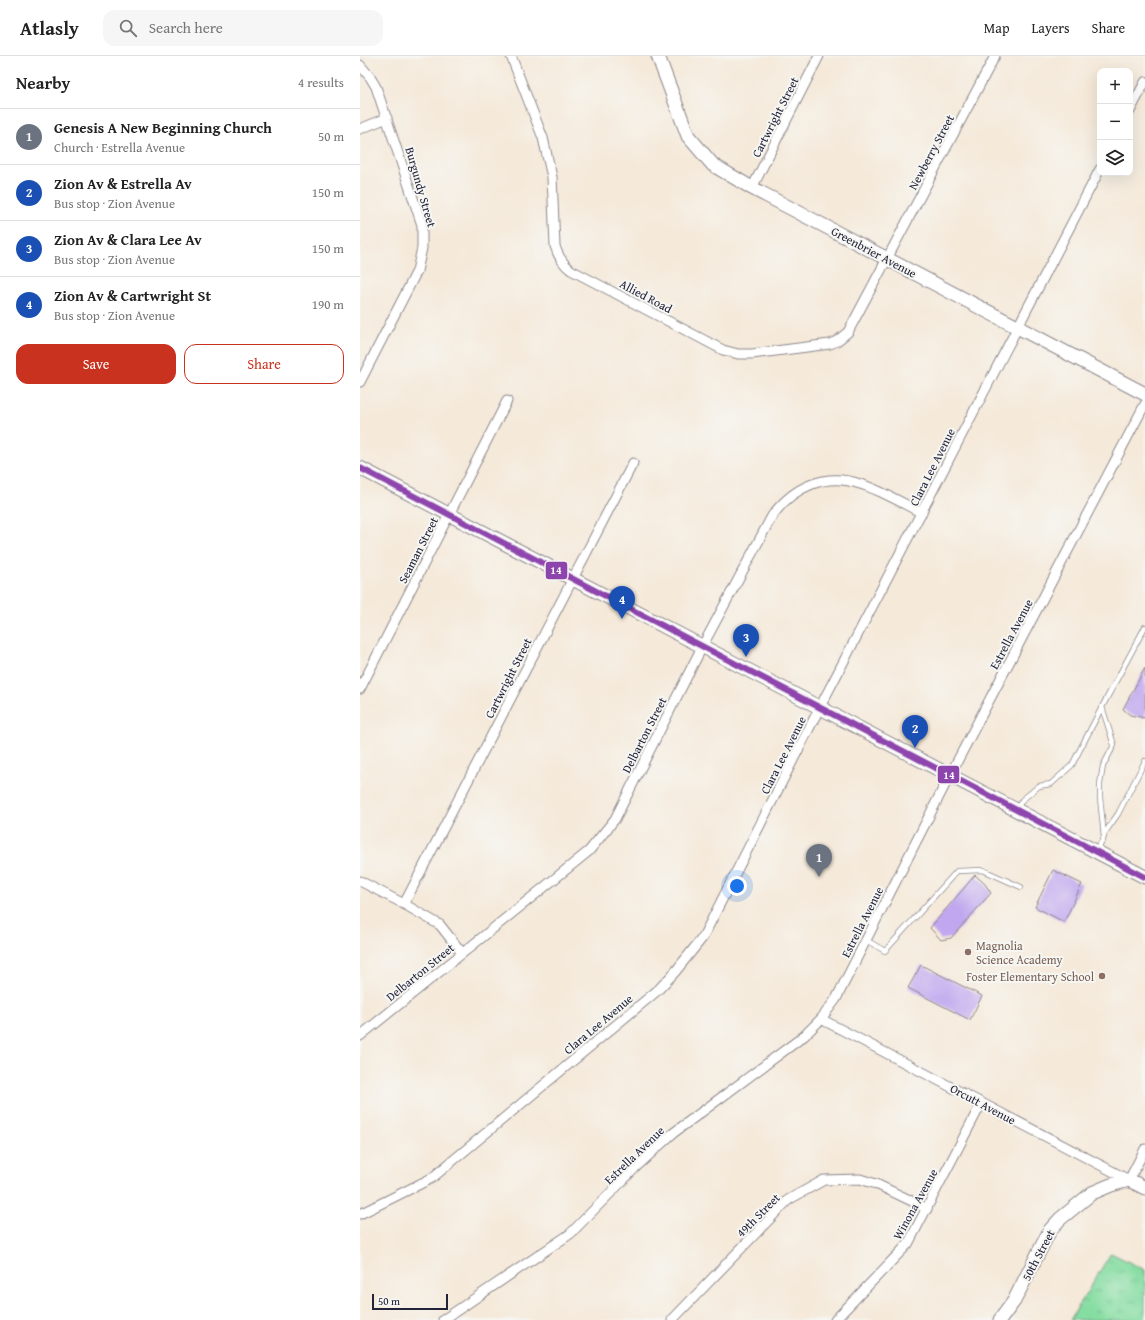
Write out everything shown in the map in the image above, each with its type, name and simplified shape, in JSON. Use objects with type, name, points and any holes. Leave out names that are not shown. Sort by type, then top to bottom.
[{"type":"main road","name":"Greenbrier Avenue","points":[[658,56],[688,136],[713,165],[752,188],[1145,394]]},
{"type":"main road","points":[[360,468],[1145,877]]},
{"type":"main road","name":"Orcutt Avenue","points":[[1129,1180],[1145,1188]]},
{"type":"main road","name":"50th Street","points":[[1000,1320],[1014,1301],[1050,1230],[1060,1219],[1092,1193],[1111,1185],[1129,1180]]},
{"type":"street","name":"Allied Road","points":[[511,56],[543,138],[552,177],[555,246],[559,258],[566,267],[571,270],[723,350],[738,354],[752,354],[830,344],[842,337],[852,327],[888,259]]},
{"type":"street","name":"Cartwright Street","points":[[752,188],[820,56]]},
{"type":"street","name":"Newberry Street","points":[[888,259],[995,56]]},
{"type":"street","name":"Burgundy Street","points":[[360,65],[376,87],[422,225],[422,248],[417,271],[360,382]]},
{"type":"street","points":[[1133,105],[1145,82]]},
{"type":"street","points":[[360,129],[387,118]]},
{"type":"street","name":"Clara Lee Avenue","points":[[360,1214],[432,1178],[658,990],[675,972],[703,937],[820,707],[1097,175]]},
{"type":"street","name":"Seaman Street","points":[[360,689],[507,401]]},
{"type":"street","name":"Estrella Avenue","points":[[443,1320],[570,1234],[635,1168],[672,1134],[804,1036],[821,1019],[836,999],[950,775],[1145,404]]},
{"type":"street","name":"Cartwright Street","points":[[404,904],[633,463]]},
{"type":"street","name":"Delbarton Street","points":[[360,1036],[589,851],[615,819],[702,646],[772,516],[784,500],[811,484],[821,481],[840,480],[850,481],[869,487],[922,513]]},
{"type":"street","points":[[360,881],[440,924],[462,953]]},
{"type":"street","name":"Orcutt Avenue","points":[[821,1019],[981,1104],[1129,1180]]},
{"type":"street","name":"Winona Avenue","points":[[835,1320],[908,1244],[981,1104]]},
{"type":"street","points":[[1129,1180],[1145,1149]]},
{"type":"street","name":"49th Street","points":[[672,1320],[788,1200],[824,1180],[860,1179],[876,1184],[916,1202],[927,1209]]},
{"type":"lane","points":[[1017,810],[1022,800],[1040,786],[1051,784],[1072,764],[1145,627]]},
{"type":"lane","points":[[1097,851],[1104,837],[1100,784],[1103,766],[1114,745],[1102,707]]},
{"type":"lane","points":[[1104,834],[1118,814],[1145,761]]},
{"type":"lane","points":[[866,940],[885,951],[957,871],[983,870],[1021,887]]},
{"type":"green space","points":[[1111,1253],[1145,1270],[1145,1320],[1070,1320]]},
{"type":"building","points":[[1145,668],[1145,718],[1130,715],[1123,709]]},
{"type":"building","points":[[1053,870],[1082,884],[1064,922],[1035,907]]},
{"type":"building","points":[[975,875],[985,884],[991,893],[951,938],[941,940],[930,928]]},
{"type":"building","points":[[921,965],[982,996],[970,1020],[908,988]]},
{"type":"transit line","name":"14","points":[[360,468],[1145,877]]},
{"type":"place","name":"Zion Av & Cartwright St","points":[[622,619]]},
{"type":"place","name":"Zion Av & Clara Lee Av","points":[[746,657]]},
{"type":"place","name":"Zion Av & Estrella Av","points":[[915,748]]},
{"type":"place","name":"Genesis A New Beginning Church","points":[[819,877]]},
{"type":"place","name":"Magnolia Science Academy","points":[[968,952]]},
{"type":"place","name":"Foster Elementary School","points":[[1102,976]]}]
